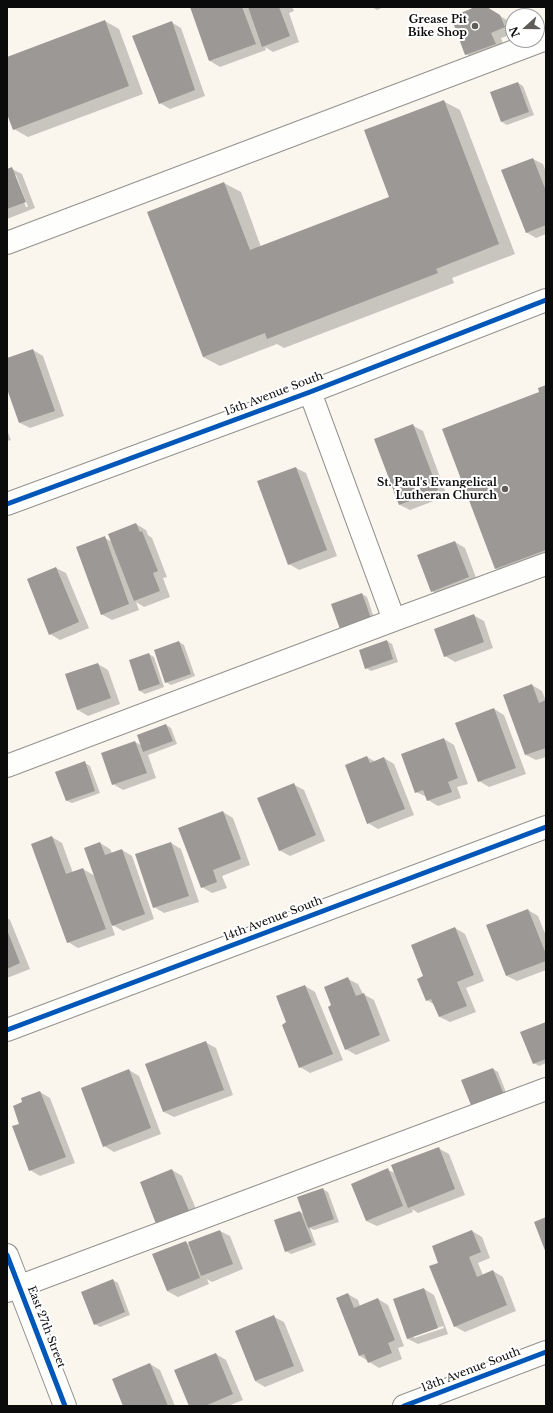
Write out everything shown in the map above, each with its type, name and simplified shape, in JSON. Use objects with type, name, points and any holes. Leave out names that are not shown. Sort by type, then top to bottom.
[{"type":"street","points":[[7,244],[546,39]]},
{"type":"street","name":"15th Avenue South","points":[[7,504],[310,392],[546,300]]},
{"type":"street","points":[[310,392],[394,620]]},
{"type":"street","points":[[7,766],[546,564]]},
{"type":"street","name":"14th Avenue South","points":[[7,1030],[546,826]]},
{"type":"street","points":[[13,1288],[546,1089]]},
{"type":"street","name":"East 27th Street","points":[[7,1255],[13,1288],[65,1406]]},
{"type":"street","name":"13th Avenue South","points":[[404,1406],[546,1352]]},
{"type":"building","points":[[190,7],[242,7],[256,44],[209,61]]},
{"type":"building","points":[[248,7],[279,7],[290,36],[262,47]]},
{"type":"building","points":[[475,7],[487,7],[500,15],[505,27],[491,33],[496,44],[465,55],[451,17]]},
{"type":"building","points":[[105,20],[129,86],[13,130],[7,114],[7,57]]},
{"type":"building","points":[[172,21],[195,90],[159,104],[132,36]]},
{"type":"building","points":[[518,82],[529,112],[501,122],[490,92]]},
{"type":"building","points":[[444,100],[499,244],[436,269],[438,273],[267,339],[265,333],[203,357],[147,212],[224,182],[250,250],[389,197],[364,130]]},
{"type":"building","points":[[533,158],[546,191],[546,225],[526,233],[501,170]]},
{"type":"building","points":[[12,167],[26,202],[7,209],[7,169]]},
{"type":"building","points":[[33,349],[55,411],[19,423],[7,389],[7,358]]},
{"type":"building","name":"St. Paul's Evangelical Lutheran Church","points":[[546,385],[546,550],[495,569],[442,429],[539,392],[538,388]]},
{"type":"building","points":[[413,424],[438,490],[399,505],[374,439]]},
{"type":"building","points":[[296,467],[327,550],[288,565],[257,481]]},
{"type":"building","points":[[136,523],[140,532],[142,531],[158,571],[153,573],[160,591],[134,601],[108,534]]},
{"type":"building","points":[[105,536],[129,604],[101,615],[76,547]]},
{"type":"building","points":[[455,541],[469,577],[431,592],[417,555]]},
{"type":"building","points":[[56,567],[79,622],[49,635],[27,579]]},
{"type":"building","points":[[362,593],[372,621],[341,632],[331,604]]},
{"type":"building","points":[[474,614],[484,642],[444,657],[434,629]]},
{"type":"building","points":[[387,640],[393,659],[365,669],[359,650]]},
{"type":"building","points":[[179,641],[191,674],[165,683],[154,650]]},
{"type":"building","points":[[149,653],[160,684],[139,691],[129,660]]},
{"type":"building","points":[[98,663],[111,698],[77,710],[65,674]]},
{"type":"building","points":[[532,684],[539,703],[546,700],[546,748],[525,755],[503,695]]},
{"type":"building","points":[[494,708],[516,768],[478,782],[455,723]]},
{"type":"building","points":[[166,724],[173,741],[143,752],[137,735]]},
{"type":"building","points":[[444,738],[458,778],[448,782],[452,792],[427,801],[423,790],[415,793],[401,754]]},
{"type":"building","points":[[135,741],[147,773],[112,785],[101,753]]},
{"type":"building","points":[[367,756],[370,763],[384,757],[405,809],[367,824],[345,765]]},
{"type":"building","points":[[85,761],[95,791],[66,801],[55,772]]},
{"type":"building","points":[[294,783],[316,835],[279,851],[257,798]]},
{"type":"building","points":[[223,811],[241,859],[213,870],[217,882],[201,888],[178,828]]},
{"type":"building","points":[[52,836],[66,874],[83,868],[106,929],[67,943],[31,844]]},
{"type":"building","points":[[100,842],[105,855],[122,849],[145,914],[112,926],[84,848]]},
{"type":"building","points":[[171,842],[189,896],[153,908],[135,854]]},
{"type":"building","points":[[528,909],[546,954],[546,961],[506,976],[486,925]]},
{"type":"building","points":[[455,927],[474,975],[457,982],[467,1006],[439,1017],[431,999],[426,1001],[417,979],[423,976],[411,945]]},
{"type":"building","points":[[7,930],[20,963],[7,969]]},
{"type":"building","points":[[348,977],[356,996],[364,993],[380,1035],[345,1050],[328,1007],[331,1005],[324,987]]},
{"type":"building","points":[[305,985],[333,1054],[299,1068],[282,1025],[286,1022],[276,996]]},
{"type":"building","points":[[546,1022],[546,1059],[533,1064],[520,1032]]},
{"type":"building","points":[[206,1041],[224,1090],[163,1112],[145,1064]]},
{"type":"building","points":[[493,1068],[505,1097],[473,1110],[461,1080]]},
{"type":"building","points":[[129,1069],[151,1128],[103,1147],[81,1088]]},
{"type":"building","points":[[40,1091],[66,1157],[29,1171],[12,1126],[19,1124],[13,1106],[22,1102],[21,1098]]},
{"type":"building","points":[[439,1147],[455,1189],[408,1208],[391,1165]]},
{"type":"building","points":[[388,1168],[403,1206],[366,1221],[351,1184]]},
{"type":"building","points":[[172,1169],[189,1211],[156,1224],[140,1182]]},
{"type":"building","points":[[323,1188],[334,1219],[308,1228],[297,1197]]},
{"type":"building","points":[[300,1211],[312,1242],[285,1252],[274,1220]]},
{"type":"building","points":[[546,1217],[546,1253],[534,1222]]},
{"type":"building","points":[[220,1230],[233,1264],[201,1276],[188,1242]]},
{"type":"building","points":[[472,1230],[481,1252],[469,1257],[477,1277],[493,1270],[507,1305],[454,1327],[429,1266],[438,1263],[432,1246]]},
{"type":"building","points":[[186,1241],[200,1278],[167,1291],[152,1254]]},
{"type":"building","points":[[113,1279],[125,1312],[94,1325],[81,1292]]},
{"type":"building","points":[[424,1288],[438,1328],[407,1339],[393,1299]]},
{"type":"building","points":[[348,1293],[354,1308],[378,1298],[395,1340],[388,1343],[392,1353],[368,1363],[364,1354],[359,1356],[336,1298]]},
{"type":"building","points":[[274,1315],[294,1366],[255,1381],[235,1331]]},
{"type":"building","points":[[216,1353],[233,1394],[205,1406],[189,1406],[174,1370]]},
{"type":"building","points":[[150,1363],[168,1406],[123,1406],[112,1379]]},
{"type":"cycle path","points":[[7,504],[310,392],[546,300]]},
{"type":"cycle path","points":[[7,1030],[546,827]]},
{"type":"cycle path","points":[[7,1255],[65,1406]]},
{"type":"cycle path","points":[[404,1406],[546,1352]]},
{"type":"place","name":"Grease Pit Bike Shop","points":[[475,26]]},
{"type":"place","name":"St. Paul's Evangelical Lutheran Church","points":[[505,489]]}]
